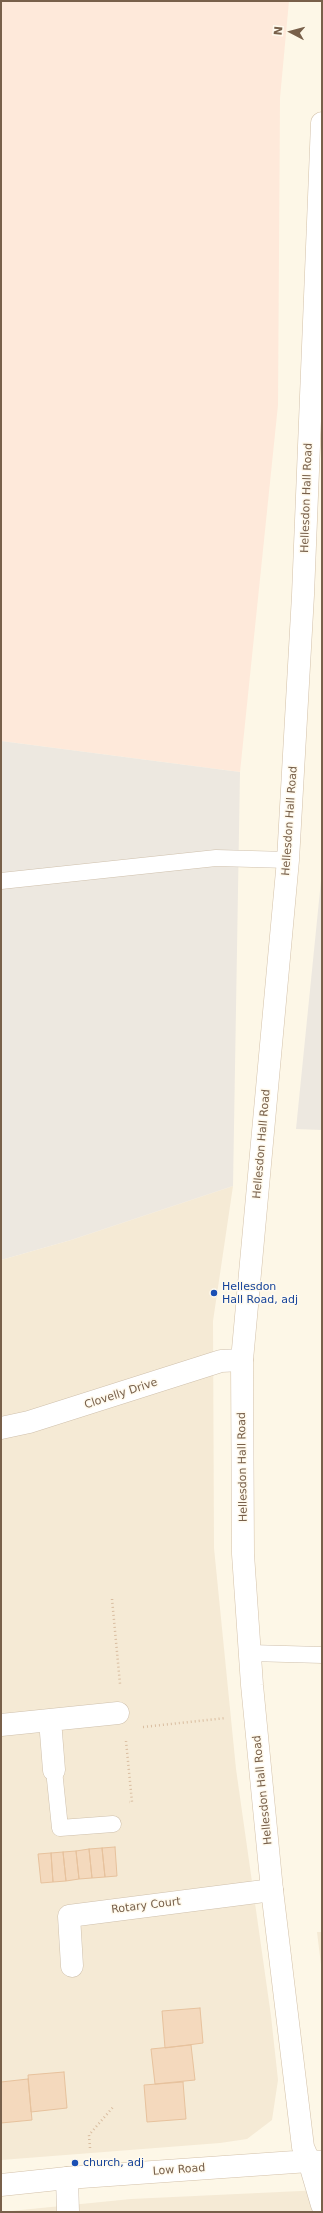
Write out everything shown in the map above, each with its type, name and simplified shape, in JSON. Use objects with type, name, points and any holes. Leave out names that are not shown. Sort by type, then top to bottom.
[{"type":"street","name":"Hellesdon Hall Road","points":[[322,123],[304,587],[288,860],[242,1360],[243,1554],[250,1653],[272,1890],[303,2147],[315,2161],[322,2205]]},
{"type":"street","name":"Clovelly Drive","points":[[1,1428],[29,1422],[221,1361],[242,1360]]},
{"type":"street","points":[[1,1725],[118,1713]]},
{"type":"street","points":[[50,1720],[54,1770]]},
{"type":"street","name":"Rotary Court","points":[[72,1966],[69,1916],[272,1890]]},
{"type":"street","name":"Low Road","points":[[1,2185],[91,2176],[315,2161]]},
{"type":"street","points":[[67,2178],[68,2212]]},
{"type":"lane","points":[[1,881],[216,858],[288,860]]},
{"type":"lane","points":[[250,1653],[322,1655]]},
{"type":"lane","points":[[54,1770],[60,1828],[113,1824]]},
{"type":"path","points":[[140,1727],[256,1715]]},
{"type":"path","points":[[91,2176],[90,2135],[114,2106]]},
{"type":"shaded area","points":[[1,1],[289,1],[280,98],[278,405],[240,772],[1,741]]},
{"type":"shaded area","points":[[1,741],[240,772],[233,1186],[71,1240],[1,1260]]},
{"type":"shaded area","points":[[322,871],[322,1130],[296,1129]]},
{"type":"shaded area","points":[[233,1186],[213,1321],[214,1548],[236,1769],[271,2016],[278,2080],[272,2120],[247,2139],[220,2143],[1,2160],[1,1260],[71,1240]]},
{"type":"shaded area","points":[[317,1932],[322,1932],[322,1973]]},
{"type":"shaded area","points":[[322,2190],[322,2212],[1,2212],[131,2199]]},
{"type":"building","points":[[115,1847],[117,1876],[105,1877],[102,1848]]},
{"type":"building","points":[[102,1848],[105,1877],[92,1878],[89,1849]]},
{"type":"building","points":[[89,1849],[92,1878],[79,1879],[76,1851]]},
{"type":"building","points":[[76,1851],[79,1879],[66,1881],[63,1852]]},
{"type":"building","points":[[63,1852],[66,1881],[53,1882],[51,1853]]},
{"type":"building","points":[[51,1853],[53,1882],[41,1883],[38,1854]]},
{"type":"building","points":[[200,2008],[203,2043],[165,2048],[162,2011]]},
{"type":"building","points":[[191,2045],[195,2080],[155,2084],[151,2049]]},
{"type":"building","points":[[64,2072],[67,2108],[31,2112],[28,2075]]},
{"type":"building","points":[[28,2079],[32,2120],[1,2123],[1,2082]]},
{"type":"building","points":[[183,2082],[186,2119],[147,2122],[144,2085]]},
{"type":"place","name":"Hellesdon Hall Road, adj","points":[[214,1293]]},
{"type":"place","name":"church, adj","points":[[75,2163]]}]
